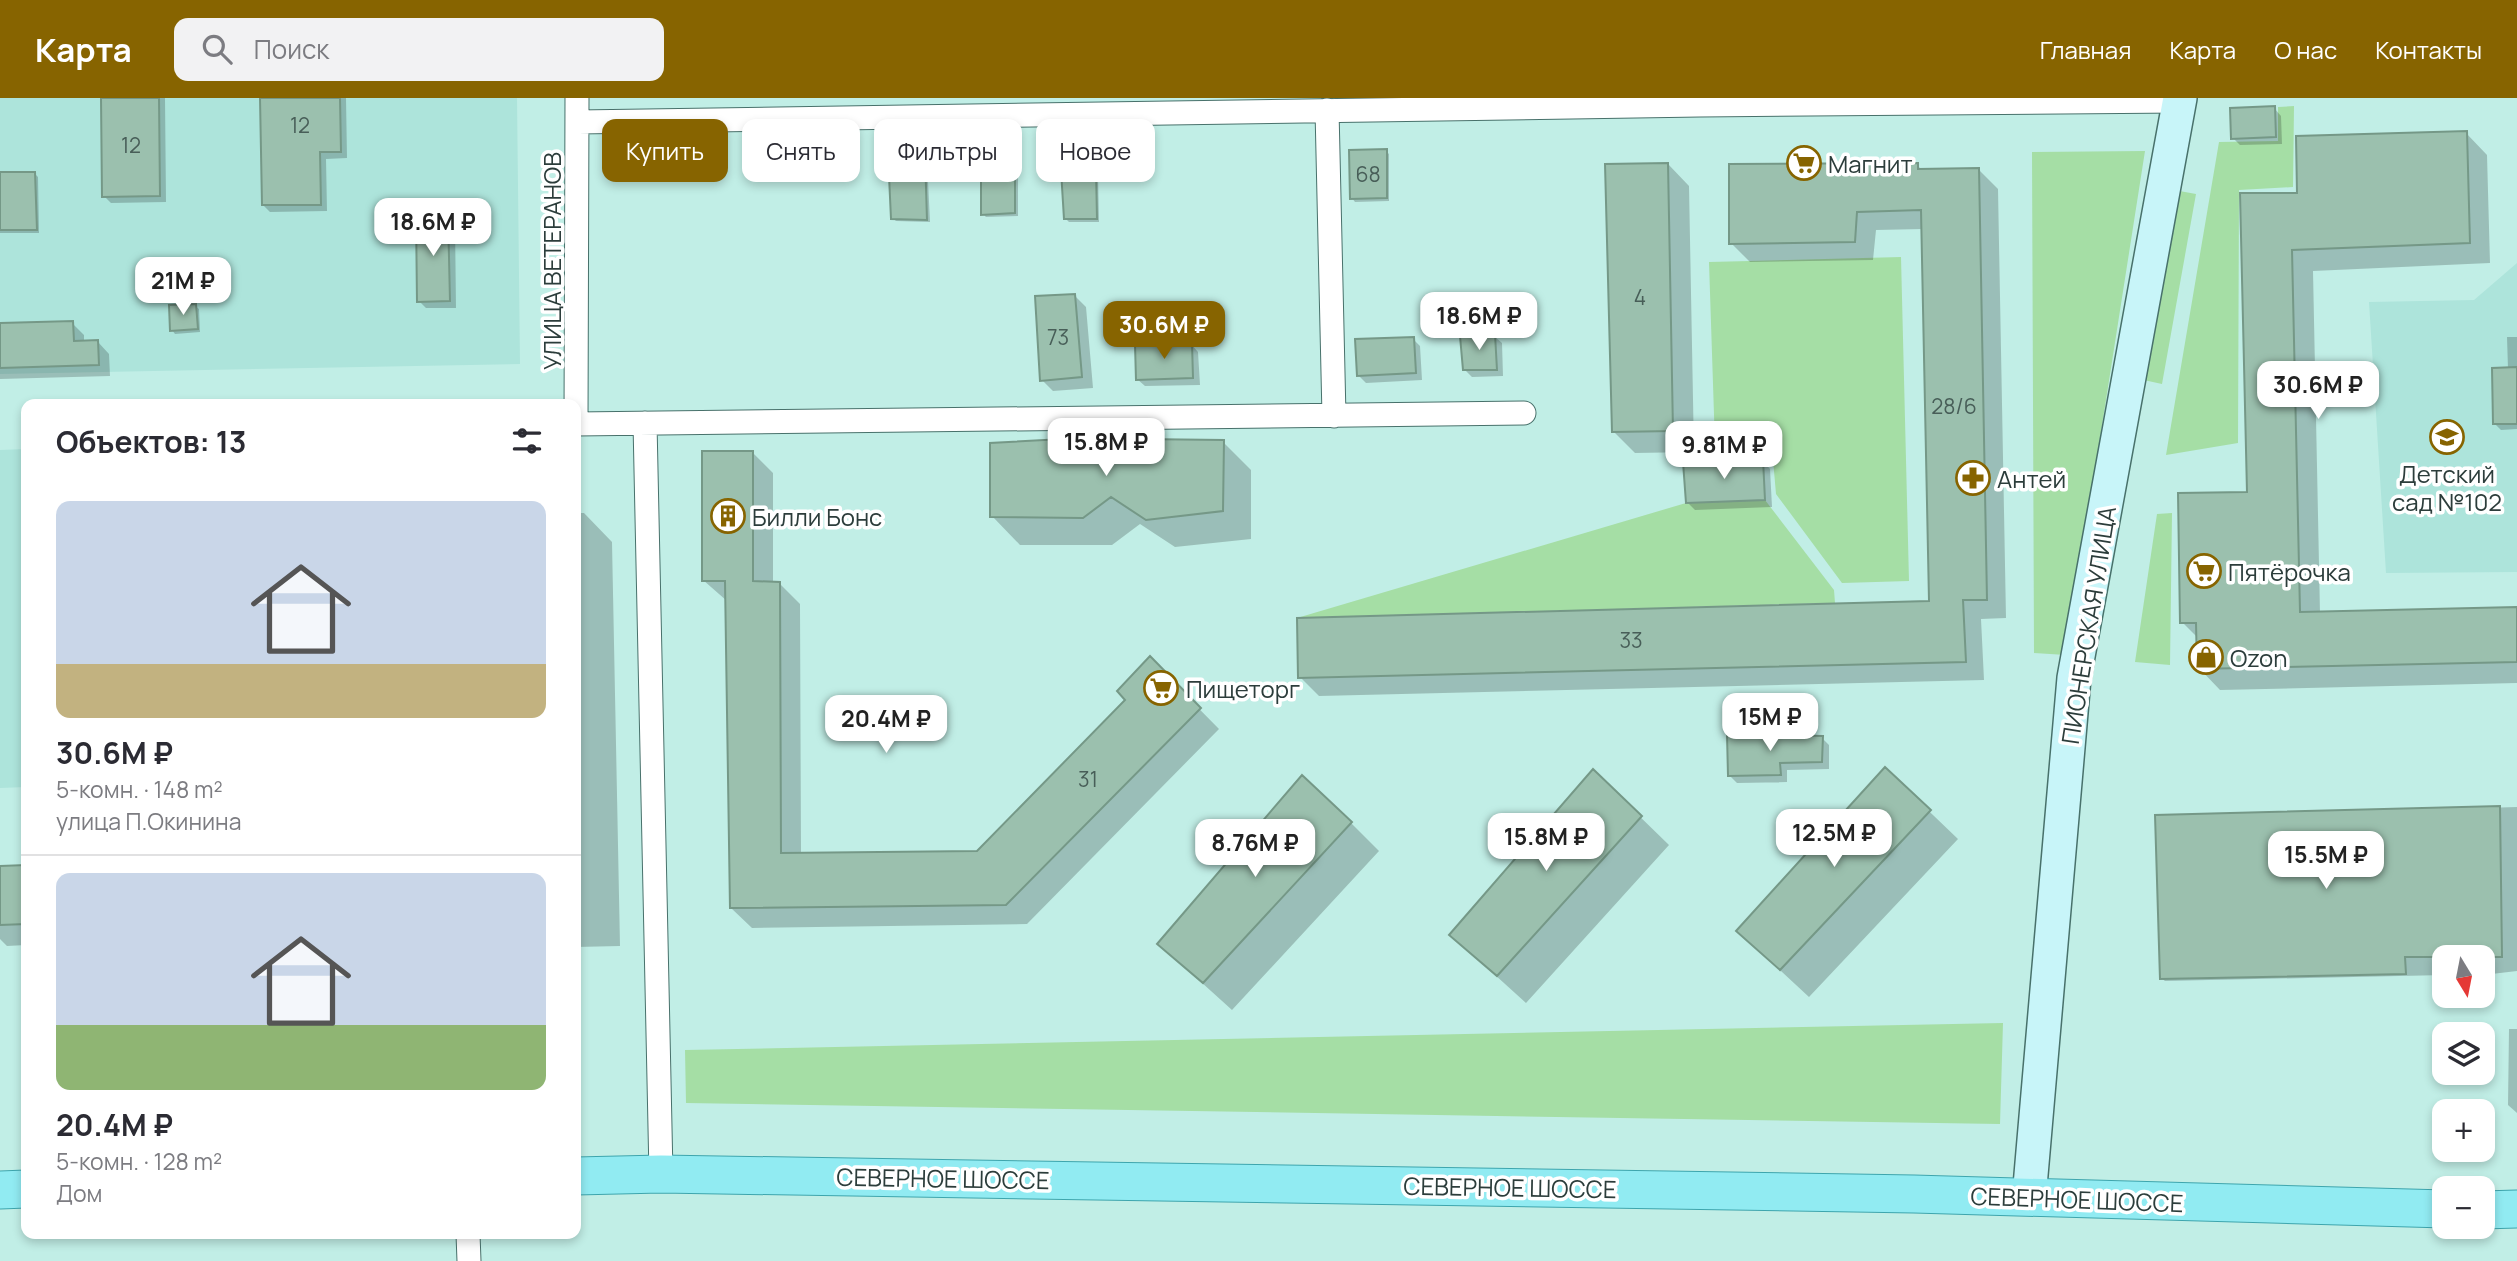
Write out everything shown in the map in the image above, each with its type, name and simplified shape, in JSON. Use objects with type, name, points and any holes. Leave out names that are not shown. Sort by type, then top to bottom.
[{"type":"main road","name":"СЕВЕРНОЕ ШОССЕ","points":[[581,1176],[661,1174],[2028,1198],[2432,1209]]},
{"type":"main road","points":[[0,1190],[21,1189]]},
{"type":"main road","points":[[2495,1210],[2517,1209]]},
{"type":"street","name":"УЛИЦА ВЕТЕРАНОВ","points":[[576,399],[577,98]]},
{"type":"street","points":[[578,122],[2180,100]]},
{"type":"street","name":"ПИОНЕРСКАЯ УЛИЦА","points":[[2028,1198],[2074,678],[2180,100]]},
{"type":"street","points":[[1327,110],[1334,416]]},
{"type":"street","points":[[581,424],[1524,413]]},
{"type":"street","points":[[645,424],[661,1174]]},
{"type":"street","points":[[468,1239],[469,1261]]},
{"type":"shaded area","points":[[0,98],[517,98],[520,364],[0,374]]},
{"type":"shaded area","name":"Детский сад №102","points":[[2517,263],[2517,572],[2386,573],[2369,302],[2474,300]]},
{"type":"shaded area","points":[[21,449],[21,787],[0,788],[0,450]]},
{"type":"green space","points":[[2294,106],[2293,187],[2239,190],[2238,443],[2166,455],[2219,142],[2278,141],[2278,107]]},
{"type":"green space","points":[[2145,151],[2066,655],[2034,653],[2032,152]]},
{"type":"green space","points":[[2174,190],[2196,194],[2162,384],[2139,379]]},
{"type":"green space","points":[[1901,257],[1909,581],[1842,583],[1776,494],[1772,448],[1715,445],[1709,262]]},
{"type":"green space","points":[[1765,500],[1834,590],[1835,603],[1297,618],[1686,503]]},
{"type":"green space","points":[[2172,513],[2170,665],[2135,662],[2157,514]]},
{"type":"green space","points":[[2003,1023],[2000,1124],[686,1103],[685,1050]]},
{"type":"building","points":[[101,98],[159,98],[160,196],[102,197]]},
{"type":"building","points":[[260,98],[340,98],[341,152],[320,152],[321,205],[262,205]]},
{"type":"building","points":[[2275,106],[2276,137],[2231,139],[2230,108]]},
{"type":"building","points":[[2467,131],[2470,243],[2292,250],[2300,612],[2517,607],[2517,662],[2197,669],[2196,623],[2180,623],[2178,493],[2247,492],[2240,193],[2297,193],[2296,136]]},
{"type":"building","points":[[1387,149],[1387,198],[1350,199],[1349,150]]},
{"type":"building","points":[[1668,163],[1673,431],[1612,432],[1605,164]]},
{"type":"building","points":[[1918,163],[1918,169],[1979,168],[1987,600],[1963,600],[1966,662],[1298,678],[1297,618],[1929,601],[1921,210],[1857,212],[1855,242],[1729,244],[1729,164]]},
{"type":"building","points":[[0,172],[35,172],[37,230],[0,230]]},
{"type":"building","points":[[889,182],[926,182],[927,220],[891,219]]},
{"type":"building","points":[[981,182],[1015,182],[1015,213],[981,215]]},
{"type":"building","points":[[1062,182],[1096,182],[1097,219],[1064,219]]},
{"type":"building","points":[[416,214],[448,214],[450,301],[417,302]]},
{"type":"building","points":[[1075,294],[1082,377],[1040,381],[1035,296]]},
{"type":"building","points":[[196,304],[198,329],[170,331],[169,305]]},
{"type":"building","points":[[73,321],[74,341],[98,340],[99,365],[0,368],[0,323]]},
{"type":"building","points":[[1495,334],[1497,370],[1463,370],[1460,336]]},
{"type":"building","points":[[1414,337],[1416,373],[1357,376],[1355,339]]},
{"type":"building","points":[[1192,343],[1193,378],[1136,380],[1135,344]]},
{"type":"building","points":[[2517,367],[2517,424],[2493,424],[2492,368]]},
{"type":"building","points":[[1082,438],[1108,455],[1138,439],[1224,440],[1223,511],[1146,520],[1111,497],[1083,518],[990,517],[990,443]]},
{"type":"building","points":[[702,451],[753,451],[753,581],[780,582],[781,853],[977,851],[1125,700],[1117,691],[1150,656],[1201,708],[1006,905],[730,908],[725,581],[702,581]]},
{"type":"building","points":[[1763,459],[1765,500],[1686,503],[1683,462]]},
{"type":"building","points":[[1727,734],[1823,736],[1822,762],[1780,763],[1781,775],[1728,776]]},
{"type":"building","points":[[1885,767],[1931,810],[1780,970],[1736,931]]},
{"type":"building","points":[[1593,769],[1642,816],[1497,976],[1449,935]]},
{"type":"building","points":[[1302,775],[1352,822],[1203,983],[1157,944]]},
{"type":"building","points":[[2500,806],[2502,957],[2496,957],[2496,945],[2432,945],[2432,957],[2405,957],[2406,974],[2160,979],[2155,815]]},
{"type":"building","points":[[21,865],[21,924],[0,925],[0,866]]},
{"type":"place","name":"Магнит","points":[[1804,163]]},
{"type":"place","name":"Детский сад №102","points":[[2447,437]]},
{"type":"place","name":"Антей","points":[[1973,478]]},
{"type":"place","name":"Билли Бонс","points":[[728,516]]},
{"type":"place","name":"Пятёрочка","points":[[2204,571]]},
{"type":"place","name":"Ozon","points":[[2206,657]]},
{"type":"place","name":"Пищеторг","points":[[1161,688]]}]
